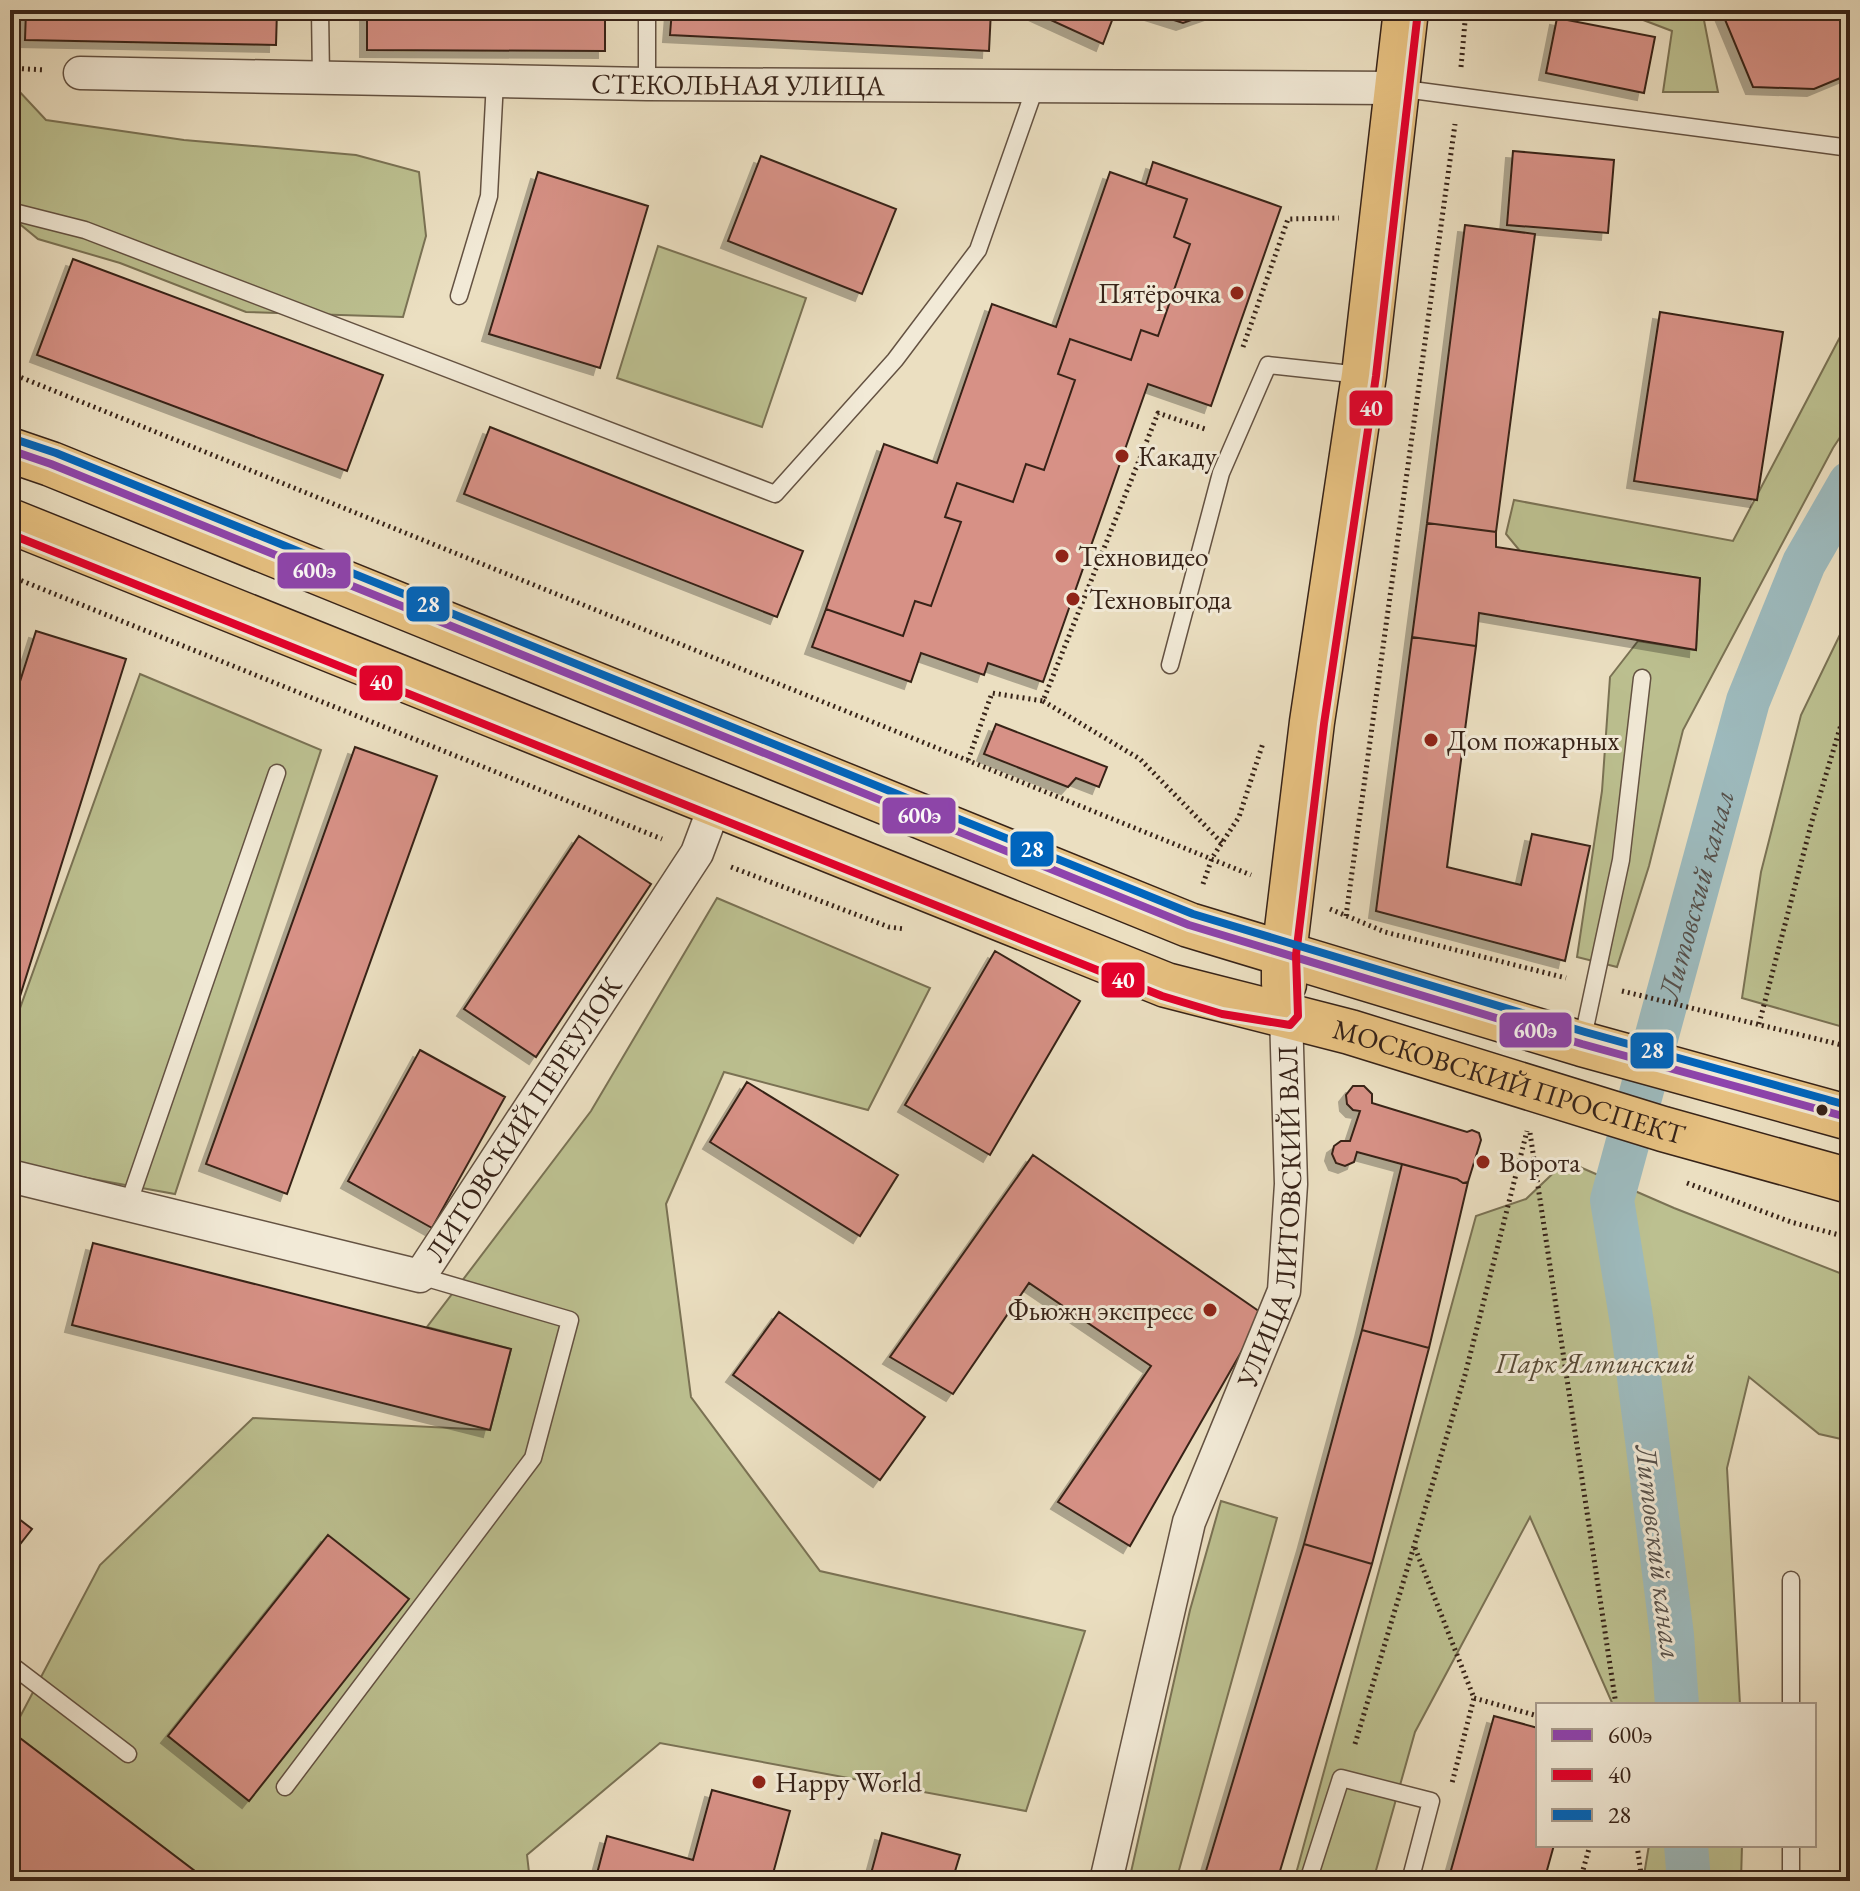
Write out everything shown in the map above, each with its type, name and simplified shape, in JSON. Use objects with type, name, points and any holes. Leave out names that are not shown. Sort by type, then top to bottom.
[{"type":"main road","name":"УЛИЦА ЛИТОВСКИЙ ВАЛ","points":[[1286,1014],[1284,954],[1291,892],[1314,706],[1364,375],[1406,10]]},
{"type":"main road","name":"МОСКОВСКИЙ ПРОСПЕКТ","points":[[10,450],[1189,925],[1623,1056],[1850,1118]]},
{"type":"main road","name":"МОСКОВСКИЙ ПРОСПЕКТ","points":[[10,521],[1166,985],[1224,1002],[1286,1014],[1663,1129],[1850,1181]]},
{"type":"street","name":"СТЕКОЛЬНАЯ УЛИЦА","points":[[80,73],[647,84],[1395,88]]},
{"type":"street","name":"ЛИТОВСКИЙ ПЕРЕУЛОК","points":[[10,1176],[420,1276],[697,853],[715,805]]},
{"type":"street","name":"УЛИЦА ЛИТОВСКИЙ ВАЛ","points":[[1106,1881],[1189,1522],[1284,1291],[1291,1184],[1286,1014]]},
{"type":"lane","points":[[320,10],[321,78]]},
{"type":"lane","points":[[647,10],[647,84]]},
{"type":"lane","points":[[459,296],[489,196],[495,81]]},
{"type":"lane","points":[[10,211],[85,230],[775,494],[895,360],[978,250],[1035,88]]},
{"type":"lane","points":[[1395,88],[1850,148]]},
{"type":"lane","points":[[1170,665],[1221,473],[1268,365],[1364,375]]},
{"type":"lane","points":[[1582,1044],[1621,860],[1642,678]]},
{"type":"lane","points":[[128,1205],[277,773]]},
{"type":"lane","points":[[285,1787],[533,1458],[570,1320],[420,1276]]},
{"type":"lane","points":[[1791,1580],[1791,1703]]},
{"type":"lane","points":[[10,1664],[128,1754]]},
{"type":"lane","points":[[1308,1881],[1341,1778],[1431,1801],[1410,1881]]},
{"type":"lane","points":[[1791,1847],[1791,1881]]},
{"type":"path","points":[[1346,916],[1458,97],[1466,10]]},
{"type":"path","points":[[1238,361],[1288,219],[1341,218]]},
{"type":"path","points":[[10,373],[1385,932],[1850,1047]]},
{"type":"path","points":[[1043,701],[1158,413],[1213,431]]},
{"type":"path","points":[[10,576],[697,853],[889,927],[919,931]]},
{"type":"path","points":[[968,760],[992,693],[1043,701],[1140,759],[1222,843]]},
{"type":"path","points":[[1759,1024],[1812,821],[1850,695]]},
{"type":"path","points":[[1355,1744],[1465,1375],[1529,1124],[1616,1703]]},
{"type":"path","points":[[1676,1180],[1791,1222],[1850,1238]]},
{"type":"path","points":[[1414,1547],[1474,1698],[1450,1790]]},
{"type":"path","points":[[1474,1698],[1536,1715]]},
{"type":"path","points":[[1580,1881],[1589,1847]]},
{"type":"path","points":[[1637,1847],[1642,1881]]},
{"type":"green space","points":[[1617,10],[1702,10],[1718,92],[1663,92],[1672,31]]},
{"type":"green space","points":[[10,90],[18,90],[46,120],[184,140],[356,155],[419,172],[426,236],[403,317],[246,312],[120,263],[38,239],[10,216]]},
{"type":"green space","points":[[658,246],[806,298],[762,427],[617,378]]},
{"type":"green space","points":[[1850,318],[1850,422],[1833,448],[1683,730],[1649,866],[1617,967],[1577,957],[1602,791],[1610,677],[1638,641],[1696,650],[1700,578],[1520,551],[1506,534],[1514,500],[1733,541]]},
{"type":"green space","points":[[1850,614],[1850,1029],[1742,998],[1761,872],[1801,715]]},
{"type":"green space","points":[[140,674],[321,750],[175,1194],[10,1164],[10,1036]]},
{"type":"green space","points":[[717,898],[930,988],[868,1110],[724,1072],[666,1204],[691,1397],[820,1571],[1085,1631],[1026,1811],[660,1743],[527,1855],[530,1881],[208,1881],[12,1732],[100,1565],[253,1418],[490,1430],[511,1349],[427,1327],[591,1111]]},
{"type":"green space","name":"Парк Ялтинский","points":[[1566,1161],[1674,1208],[1850,1277],[1850,1441],[1819,1434],[1749,1377],[1727,1468],[1740,1703],[1612,1703],[1530,1517],[1415,1732],[1373,1881],[1294,1881],[1476,1216],[1526,1199]]},
{"type":"green space","points":[[1221,1501],[1277,1518],[1176,1881],[1129,1881],[1190,1610]]},
{"type":"green space","points":[[1649,1847],[1742,1847],[1741,1881],[1643,1881]]},
{"type":"building","points":[[26,10],[277,10],[276,45],[25,40]]},
{"type":"building","points":[[367,10],[605,10],[605,51],[367,50]]},
{"type":"building","points":[[672,10],[991,10],[989,51],[670,35]]},
{"type":"building","points":[[1029,10],[1116,10],[1103,44]]},
{"type":"building","points":[[1142,10],[1220,10],[1183,23]]},
{"type":"building","points":[[1721,10],[1850,10],[1850,74],[1814,89],[1753,87]]},
{"type":"building","points":[[1557,18],[1655,37],[1644,93],[1546,73]]},
{"type":"building","points":[[1513,151],[1614,160],[1608,233],[1507,225]]},
{"type":"building","points":[[761,156],[896,209],[862,294],[728,241]]},
{"type":"building","points":[[1153,162],[1281,207],[1211,406],[1148,384],[1043,682],[988,663],[984,675],[921,653],[911,682],[812,647],[826,609],[903,636],[915,601],[931,606],[961,522],[945,517],[957,483],[1013,502],[1026,464],[1044,470],[1075,380],[1058,374],[1070,339],[1131,360],[1141,330],[1158,336],[1190,244],[1174,237],[1187,199],[1146,185]]},
{"type":"building","points":[[538,172],[648,206],[600,368],[489,334]]},
{"type":"building","points":[[1110,172],[1187,199],[1174,237],[1190,244],[1158,336],[1141,330],[1131,360],[1070,339],[1058,374],[1075,380],[1044,470],[1026,464],[1013,502],[957,483],[945,517],[961,522],[931,606],[915,601],[903,636],[826,609],[884,444],[937,463],[992,304],[1056,327]]},
{"type":"building","points":[[1465,225],[1535,234],[1496,532],[1427,523]]},
{"type":"building","points":[[73,259],[383,375],[347,471],[37,355]]},
{"type":"building","points":[[1660,312],[1783,332],[1757,500],[1634,481]]},
{"type":"building","points":[[490,427],[803,551],[777,617],[464,494]]},
{"type":"building","name":"Дом пожарных","points":[[1427,523],[1496,532],[1496,547],[1700,578],[1696,650],[1479,613],[1476,646],[1412,637]]},
{"type":"building","points":[[36,631],[126,659],[10,1028],[10,713]]},
{"type":"building","name":"Дом пожарных","points":[[1412,637],[1476,646],[1447,867],[1521,885],[1532,834],[1590,846],[1565,961],[1376,911]]},
{"type":"building","points":[[996,724],[1107,767],[1099,787],[1076,778],[1068,787],[984,754]]},
{"type":"building","points":[[355,747],[437,776],[287,1194],[206,1164]]},
{"type":"building","points":[[579,836],[651,884],[536,1057],[464,1009]]},
{"type":"building","points":[[995,951],[1080,1001],[990,1155],[905,1105]]},
{"type":"building","points":[[420,1050],[505,1097],[432,1228],[348,1181]]},
{"type":"building","points":[[747,1082],[898,1175],[860,1236],[710,1142]]},
{"type":"building","points":[[1353,1086],[1364,1086],[1372,1094],[1372,1103],[1479,1133],[1481,1140],[1468,1182],[1357,1152],[1354,1162],[1345,1166],[1336,1163],[1332,1154],[1334,1146],[1341,1141],[1350,1141],[1360,1111],[1353,1110],[1347,1104],[1346,1095]]},
{"type":"building","points":[[1033,1155],[1263,1314],[1130,1546],[1058,1502],[1151,1366],[1029,1283],[953,1394],[890,1357]]},
{"type":"building","points":[[1402,1164],[1468,1182],[1429,1348],[1362,1330]]},
{"type":"building","points":[[93,1243],[511,1349],[490,1430],[72,1325]]},
{"type":"building","points":[[779,1312],[925,1417],[880,1480],[733,1375]]},
{"type":"building","points":[[1362,1330],[1429,1348],[1372,1564],[1304,1544]]},
{"type":"building","points":[[10,1512],[32,1529],[10,1557]]},
{"type":"building","points":[[328,1535],[409,1599],[249,1801],[168,1736]]},
{"type":"building","points":[[1304,1544],[1372,1564],[1277,1881],[1203,1881]]},
{"type":"building","points":[[1494,1716],[1536,1727],[1536,1847],[1553,1847],[1544,1881],[1448,1881]]},
{"type":"building","points":[[12,1732],[208,1881],[30,1881],[10,1866]]},
{"type":"building","points":[[712,1790],[790,1811],[771,1881],[595,1881],[607,1836],[693,1860]]},
{"type":"building","points":[[882,1833],[960,1855],[952,1881],[869,1881]]},
{"type":"waterway","name":"Литовский канал","points":[[1677,1703],[1672,1635],[1632,1323],[1612,1200],[1748,701],[1804,563],[1850,483]]},
{"type":"waterway","name":"Литовский канал","points":[[1686,1847],[1689,1881]]},
{"type":"transit line","name":"40","points":[[10,534],[1162,996],[1222,1014],[1290,1025],[1298,1016],[1296,955],[1324,724],[1376,376],[1418,11]]},
{"type":"transit line","name":"28","points":[[14,439],[56,453],[1193,914],[1585,1032],[1850,1106]]},
{"type":"transit line","name":"600э","points":[[10,450],[1189,925],[1582,1044],[1850,1118]]},
{"type":"place","name":"Пятёрочка","points":[[1237,293]]},
{"type":"place","name":"Какаду","points":[[1122,456]]},
{"type":"place","name":"Техновидео","points":[[1062,556]]},
{"type":"place","name":"Техновыгода","points":[[1073,599]]},
{"type":"place","name":"Дом пожарных","points":[[1431,740]]},
{"type":"place","name":"Ворота","points":[[1483,1162]]},
{"type":"place","name":"Фьюжн экспресс","points":[[1210,1310]]},
{"type":"place","name":"Happy World","points":[[759,1782]]}]
